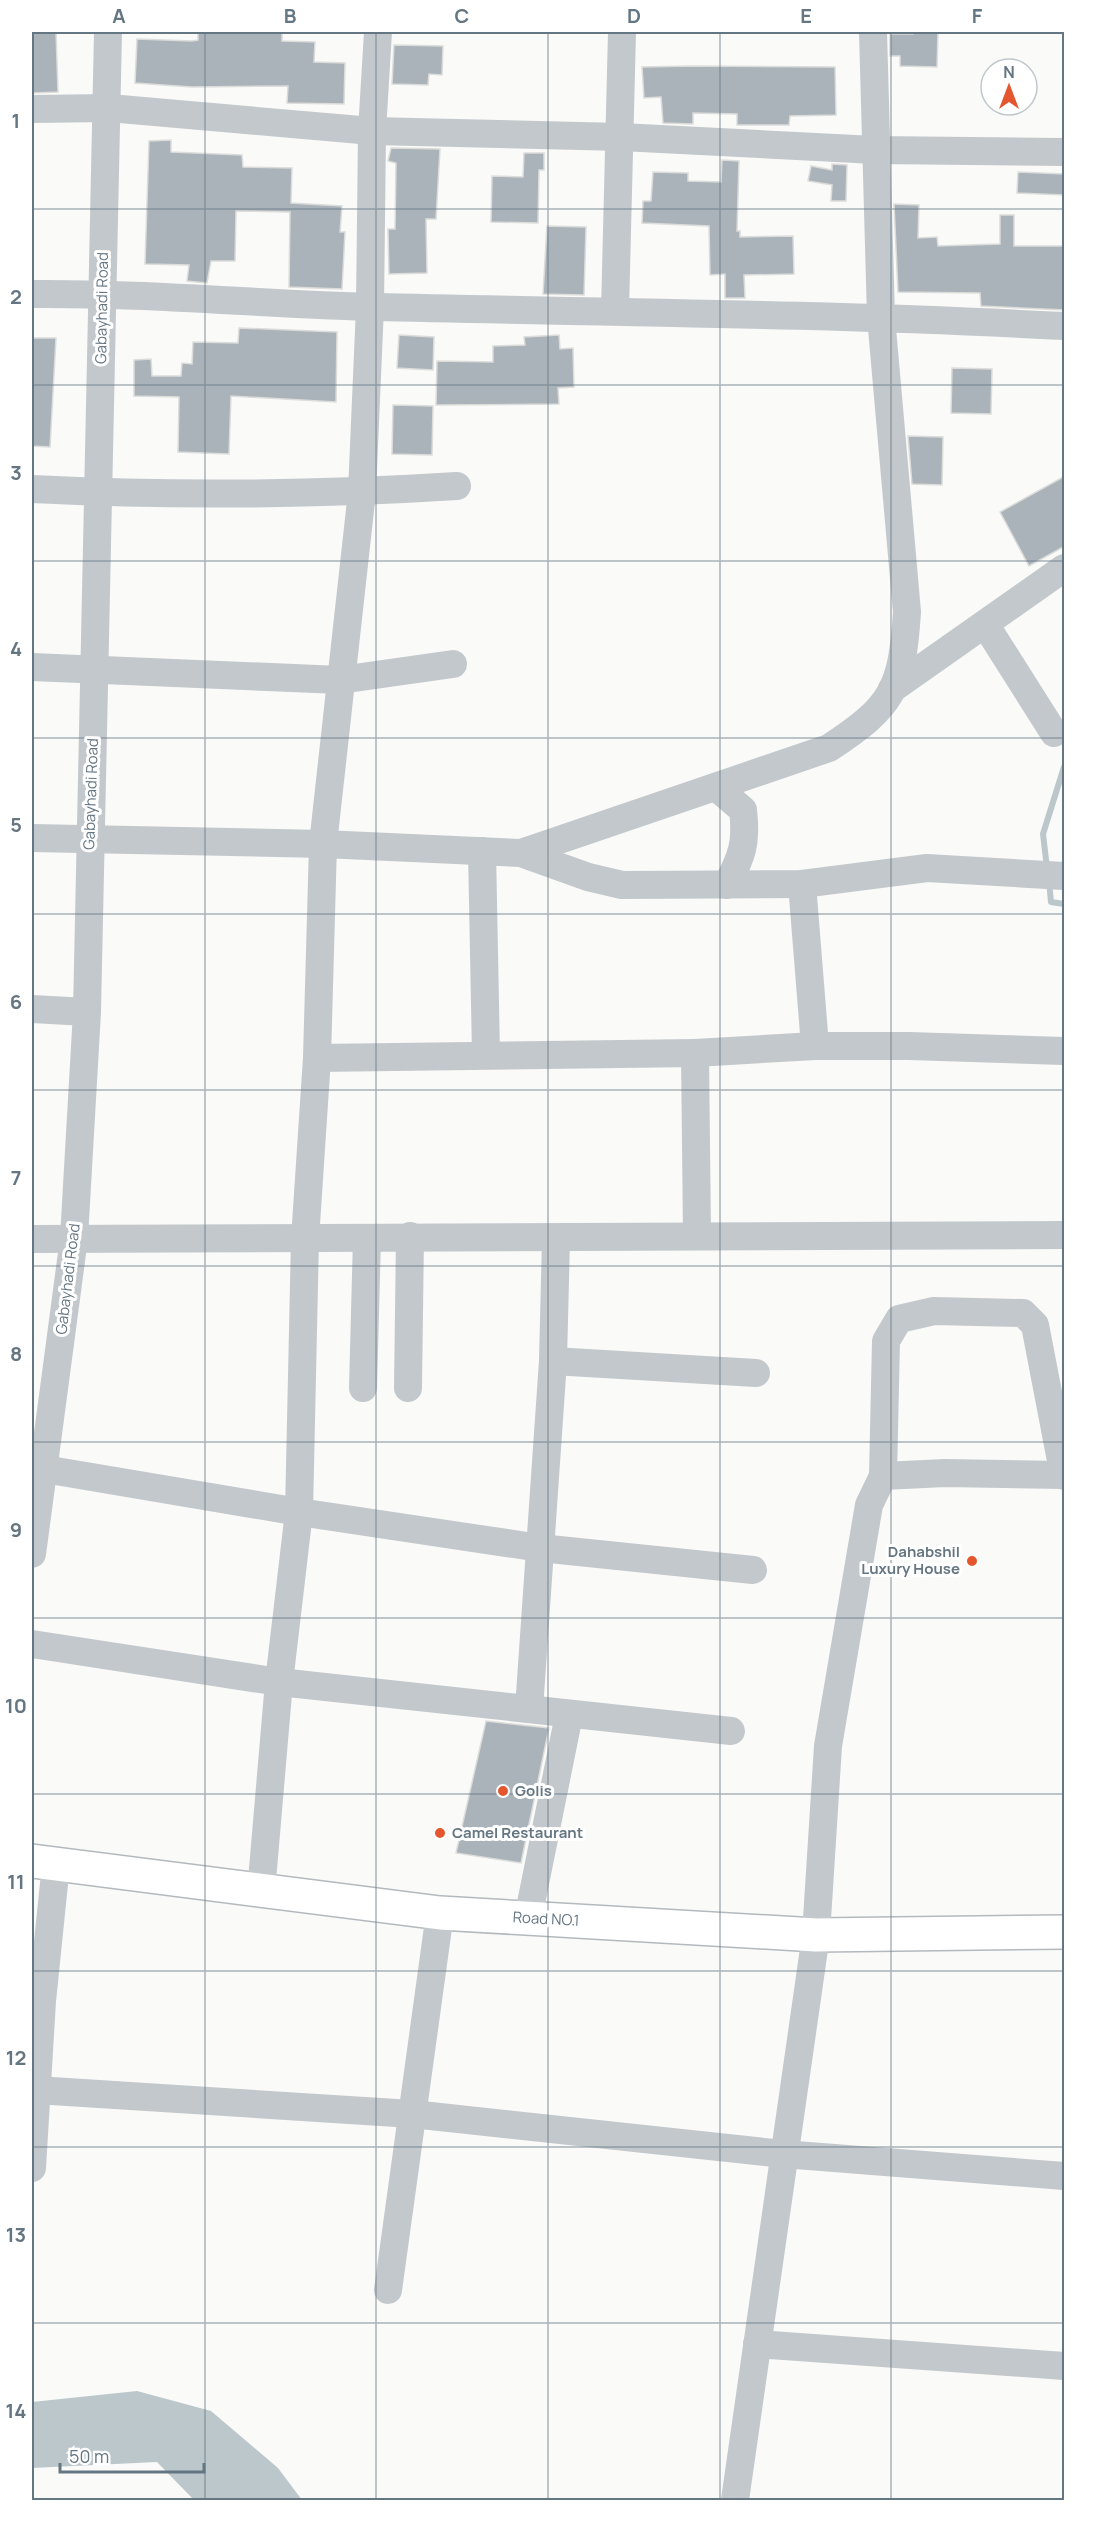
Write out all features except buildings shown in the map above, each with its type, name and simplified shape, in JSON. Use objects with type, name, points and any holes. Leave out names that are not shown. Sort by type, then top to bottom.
[{"type":"highway","name":"Road NO.1","points":[[44,1862],[261,1892],[440,1913],[816,1935],[1065,1932]]},
{"type":"street","name":"Gabayhadi Road","points":[[32,1554],[74,1238],[87,1012],[96,670],[102,293],[109,108],[108,32]]},
{"type":"street","points":[[261,1892],[279,1682],[299,1512],[305,1239],[317,1058],[322,844],[362,492],[370,307],[372,130],[378,32]]},
{"type":"street","points":[[615,311],[621,137],[621,32]]},
{"type":"street","points":[[521,853],[829,748],[866,724],[883,705],[892,689],[903,663],[907,612],[881,317],[873,32]]},
{"type":"street","points":[[32,109],[109,108],[372,130],[621,137],[875,150],[1065,152]]},
{"type":"street","points":[[32,294],[102,293],[370,307],[881,317],[1065,326]]},
{"type":"street","points":[[32,489],[99,492],[362,492],[457,486]]},
{"type":"street","points":[[892,689],[1065,568]]},
{"type":"street","points":[[985,624],[1054,733]]},
{"type":"street","points":[[32,667],[340,680],[453,664]]},
{"type":"street","points":[[716,787],[743,810],[746,831],[743,853],[728,885]]},
{"type":"street","points":[[32,838],[322,844],[521,853],[588,877],[622,885],[802,884],[927,868],[1065,876]]},
{"type":"street","points":[[482,851],[486,1054]]},
{"type":"street","points":[[802,884],[815,1046]]},
{"type":"street","points":[[32,1010],[87,1012]]},
{"type":"street","points":[[317,1058],[695,1053],[815,1046],[909,1046],[1065,1052]]},
{"type":"street","points":[[695,1053],[697,1235]]},
{"type":"street","points":[[32,1239],[305,1239],[410,1236],[556,1239],[697,1235],[1065,1235]]},
{"type":"street","points":[[408,1388],[410,1236]]},
{"type":"street","points":[[363,1388],[367,1238]]},
{"type":"street","points":[[529,1708],[553,1361],[556,1239]]},
{"type":"street","points":[[735,2500],[816,1935],[828,1746],[865,1524],[869,1505],[883,1476],[886,1341],[899,1319],[934,1311],[1023,1313],[1035,1325],[1064,1476],[945,1473],[883,1476]]},
{"type":"street","points":[[553,1361],[756,1373]]},
{"type":"street","points":[[44,1469],[299,1512],[540,1548],[753,1570]]},
{"type":"street","points":[[32,1644],[279,1682],[731,1731]]},
{"type":"street","points":[[528,1918],[569,1715]]},
{"type":"street","points":[[32,2168],[44,1862]]},
{"type":"street","points":[[388,2290],[440,1913]]},
{"type":"street","points":[[36,2090],[412,2114],[783,2154],[1065,2176]]},
{"type":"street","points":[[757,2344],[1065,2366]]},
{"type":"shaded area","points":[[137,2391],[211,2411],[278,2468],[302,2500],[194,2500],[157,2462],[32,2468],[32,2402]]},
{"type":"waterway","points":[[1047,868],[1043,834],[1064,767]]},
{"type":"waterway","points":[[1049,881],[1051,902],[1064,904]]},
{"type":"place","name":"Dahabshil Luxury House","points":[[972,1561]]},
{"type":"place","name":"Golis","points":[[503,1791]]},
{"type":"place","name":"Camel Restaurant","points":[[440,1833]]}]
